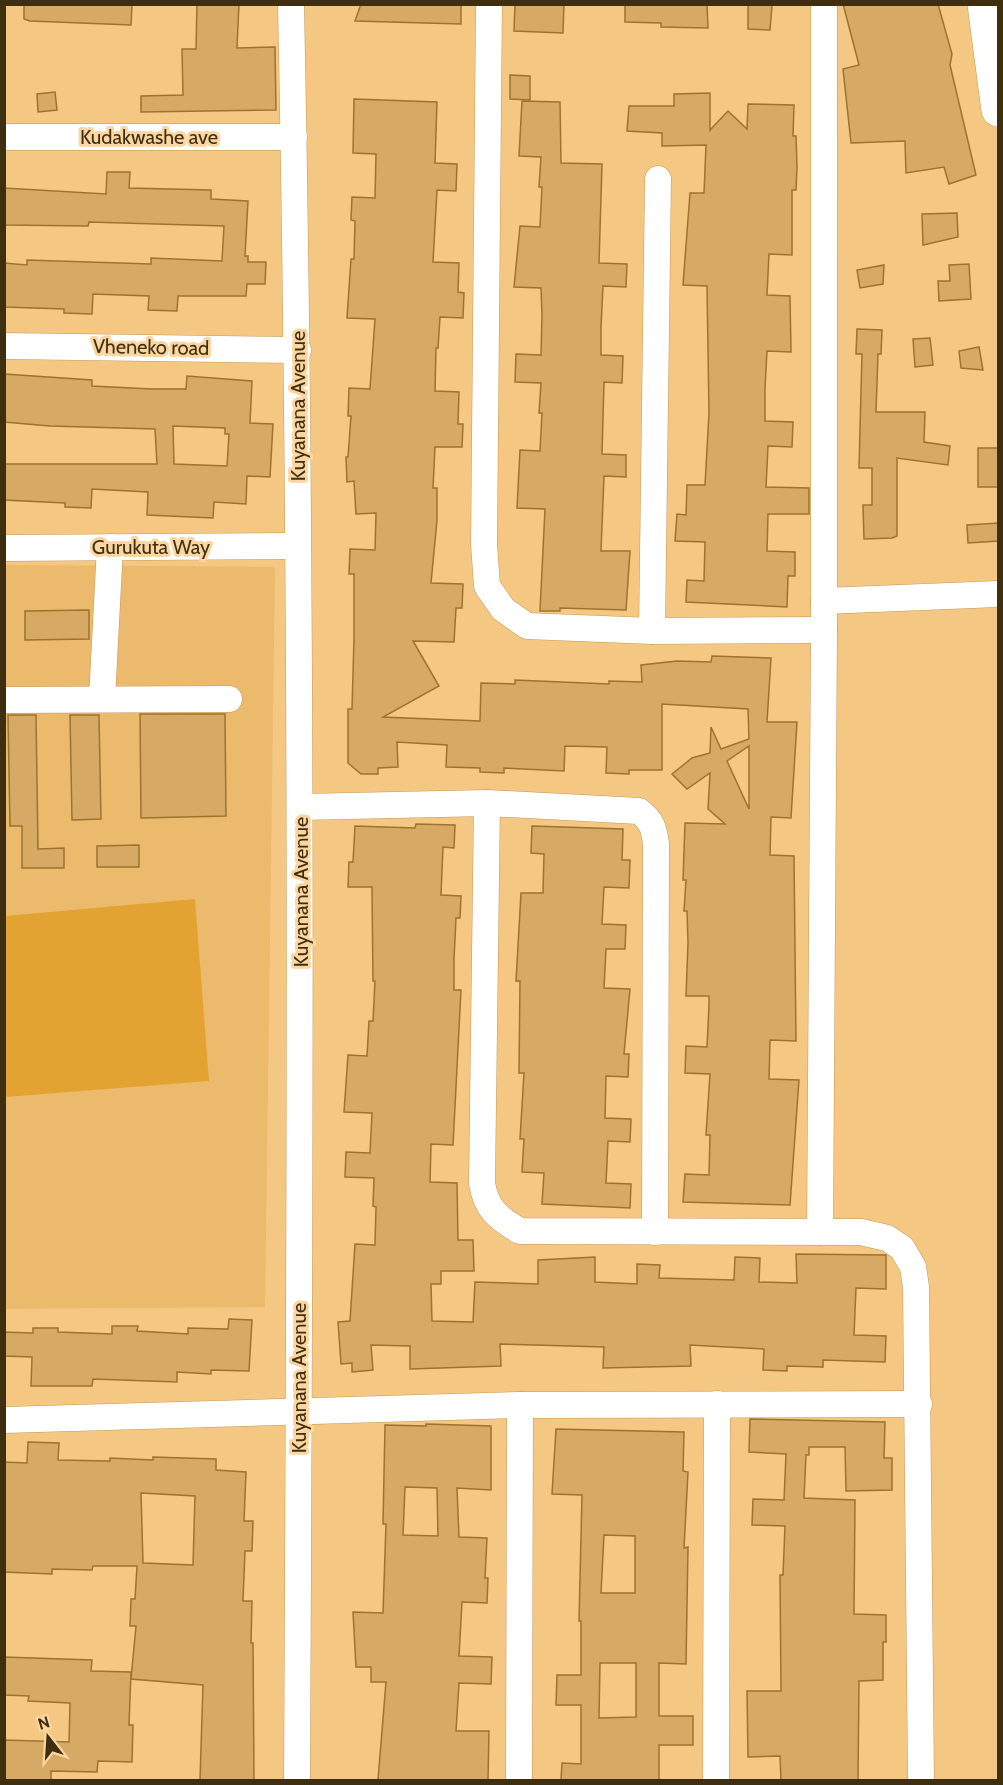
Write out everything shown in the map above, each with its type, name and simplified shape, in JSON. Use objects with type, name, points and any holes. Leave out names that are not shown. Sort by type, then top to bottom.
[{"type":"main road","points":[[984,4],[999,110]]},
{"type":"street","name":"Kuyanana Avenue","points":[[291,4],[298,350],[301,807],[297,1780]]},
{"type":"street","points":[[489,4],[484,544],[487,586],[503,609],[527,626],[652,631],[824,630]]},
{"type":"street","points":[[820,1232],[824,630],[824,4]]},
{"type":"street","name":"Kudakwashe ave","points":[[4,137],[294,137]]},
{"type":"street","points":[[652,631],[658,179]]},
{"type":"street","name":"Vheneko road","points":[[4,346],[298,350]]},
{"type":"street","name":"Gurukuta Way","points":[[4,548],[298,546]]},
{"type":"street","points":[[102,699],[110,547]]},
{"type":"street","points":[[824,601],[999,594]]},
{"type":"street","points":[[4,700],[229,699]]},
{"type":"street","points":[[301,807],[487,803],[639,812],[650,819],[654,829],[655,1232]]},
{"type":"street","points":[[487,803],[482,1183],[485,1200],[496,1217],[520,1231],[861,1232],[887,1238],[902,1248],[913,1268],[916,1287],[918,1404],[921,1780]]},
{"type":"street","points":[[716,1780],[717,1404]]},
{"type":"street","points":[[4,1420],[520,1405],[918,1404]]},
{"type":"street","points":[[519,1780],[520,1405]]},
{"type":"shaded area","points":[[4,565],[275,567],[265,1307],[5,1309]]},
{"type":"shaded area","points":[[195,899],[209,1081],[5,1097],[5,916]]},
{"type":"building","points":[[24,4],[132,4],[131,25],[30,21],[24,19]]},
{"type":"building","points":[[197,4],[239,4],[237,48],[275,47],[276,110],[141,112],[141,96],[183,95],[182,49],[196,49]]},
{"type":"building","points":[[361,4],[461,4],[461,24],[355,21]]},
{"type":"building","points":[[515,4],[564,4],[563,33],[514,31]]},
{"type":"building","points":[[625,4],[707,4],[708,28],[661,27],[661,23],[625,22]]},
{"type":"building","points":[[843,4],[938,4],[952,54],[950,65],[976,175],[949,184],[944,167],[906,173],[905,141],[851,143],[843,69],[859,65]]},
{"type":"building","points":[[748,5],[772,5],[770,30],[748,29]]},
{"type":"building","points":[[510,75],[530,76],[530,100],[510,99]]},
{"type":"building","points":[[55,92],[57,110],[38,112],[37,94]]},
{"type":"building","points":[[710,93],[710,130],[728,111],[747,129],[748,104],[794,105],[793,136],[796,136],[797,167],[796,190],[792,190],[792,255],[769,254],[767,295],[790,296],[791,352],[767,351],[765,388],[765,421],[793,422],[792,447],[768,446],[766,487],[809,488],[809,514],[768,514],[767,551],[795,552],[795,576],[788,576],[787,607],[686,602],[687,580],[704,581],[705,542],[675,541],[677,514],[686,515],[687,485],[705,485],[709,413],[707,286],[683,285],[690,193],[704,193],[706,145],[662,146],[662,133],[627,131],[629,106],[674,106],[674,94]]},
{"type":"building","points":[[354,99],[437,102],[435,163],[457,164],[456,191],[437,190],[433,262],[459,263],[458,292],[464,293],[463,318],[440,317],[438,348],[436,348],[435,391],[459,392],[458,424],[463,424],[462,447],[435,447],[433,488],[437,488],[437,520],[431,583],[463,584],[462,608],[456,608],[454,642],[413,641],[439,686],[383,717],[480,721],[481,683],[515,684],[515,680],[609,684],[609,681],[642,682],[641,665],[677,661],[711,662],[712,656],[771,658],[767,722],[797,722],[791,818],[771,817],[770,855],[794,856],[796,1041],[770,1040],[769,1079],[799,1080],[790,1205],[683,1202],[685,1174],[709,1175],[710,1135],[706,1135],[710,1074],[685,1073],[686,1046],[707,1047],[709,996],[686,996],[688,943],[687,911],[684,911],[686,880],[683,880],[685,823],[725,824],[708,809],[710,773],[687,789],[672,774],[692,758],[710,753],[711,727],[721,749],[749,739],[748,709],[662,704],[662,770],[629,770],[629,774],[606,773],[607,747],[565,746],[564,771],[504,768],[504,773],[480,772],[480,768],[446,767],[447,745],[397,742],[398,767],[378,768],[378,774],[361,774],[348,763],[348,709],[352,709],[354,638],[354,574],[349,574],[350,549],[375,550],[376,513],[356,514],[354,481],[347,482],[346,457],[348,457],[351,416],[348,416],[349,388],[370,389],[375,319],[347,318],[351,259],[354,259],[355,221],[351,220],[352,197],[375,198],[376,154],[353,153]],"holes":[[[749,746],[749,809],[727,761]]]},
{"type":"building","points":[[522,101],[560,102],[561,163],[602,164],[599,263],[627,264],[626,287],[603,286],[601,327],[601,355],[623,356],[622,383],[604,382],[602,454],[626,455],[626,477],[604,476],[601,551],[630,551],[626,610],[560,608],[560,611],[540,611],[545,509],[517,508],[520,450],[540,451],[542,413],[539,413],[541,383],[515,382],[516,354],[541,355],[542,315],[541,288],[514,287],[520,226],[540,227],[542,187],[539,187],[541,157],[519,156]]},
{"type":"building","points":[[107,172],[130,172],[129,188],[211,190],[211,199],[248,201],[245,256],[248,256],[248,262],[266,262],[265,284],[247,284],[246,296],[178,296],[177,311],[148,310],[149,296],[93,294],[92,314],[64,313],[64,309],[4,307],[4,263],[27,265],[27,260],[151,264],[151,258],[222,261],[224,226],[89,222],[88,226],[4,225],[4,188],[106,194]]},
{"type":"building","points":[[957,213],[958,237],[923,245],[922,214]]},
{"type":"building","points":[[969,264],[971,299],[939,301],[938,281],[950,281],[949,265]]},
{"type":"building","points":[[884,265],[883,284],[860,288],[857,270]]},
{"type":"building","points":[[857,329],[882,330],[881,354],[878,354],[876,412],[925,412],[924,442],[950,446],[948,465],[897,458],[897,536],[892,538],[864,539],[863,505],[872,505],[872,468],[859,468],[862,354],[856,354]]},
{"type":"building","points":[[930,338],[933,365],[915,367],[913,339]]},
{"type":"building","points":[[979,347],[983,370],[961,368],[959,351]]},
{"type":"building","points":[[4,374],[92,380],[92,386],[152,389],[186,389],[187,376],[252,381],[250,423],[273,424],[270,477],[247,476],[246,504],[214,502],[213,518],[147,515],[148,492],[92,489],[91,508],[65,507],[65,503],[4,500],[4,464],[157,464],[155,429],[50,426],[4,422]],"holes":[[[173,426],[225,428],[225,434],[229,434],[227,466],[174,464]]]},
{"type":"building","points":[[978,448],[999,448],[999,487],[978,487]]},
{"type":"building","points":[[999,523],[999,541],[968,543],[967,525]]},
{"type":"building","points":[[89,610],[89,639],[25,640],[25,611]]},
{"type":"building","points":[[140,714],[225,714],[226,816],[141,818]]},
{"type":"building","points":[[8,715],[36,715],[38,849],[64,848],[64,868],[22,868],[22,826],[10,826]]},
{"type":"building","points":[[70,715],[99,715],[101,819],[72,820]]},
{"type":"building","points":[[416,824],[455,825],[454,848],[443,847],[441,895],[461,896],[460,918],[456,918],[454,959],[454,990],[461,990],[453,1145],[431,1144],[430,1182],[457,1183],[458,1240],[473,1240],[474,1271],[441,1271],[441,1284],[431,1284],[432,1321],[473,1322],[475,1282],[538,1284],[538,1260],[595,1257],[595,1282],[637,1284],[637,1264],[660,1265],[659,1278],[734,1280],[735,1257],[760,1258],[759,1282],[797,1283],[796,1254],[886,1255],[886,1289],[856,1288],[854,1335],[886,1336],[885,1362],[823,1360],[823,1367],[787,1366],[787,1371],[763,1370],[764,1349],[690,1345],[691,1366],[603,1368],[604,1347],[500,1344],[501,1366],[410,1369],[410,1346],[371,1345],[373,1370],[352,1372],[352,1363],[341,1364],[338,1322],[350,1321],[355,1244],[375,1245],[376,1207],[373,1206],[374,1178],[345,1177],[346,1152],[370,1153],[372,1113],[344,1112],[348,1055],[367,1056],[369,1021],[373,1021],[375,981],[373,981],[372,887],[348,887],[349,862],[353,862],[355,826],[415,828]]},
{"type":"building","points":[[532,826],[623,829],[622,860],[630,860],[629,888],[604,887],[602,924],[626,925],[625,949],[606,949],[604,988],[630,989],[624,1054],[629,1054],[628,1077],[606,1076],[605,1118],[631,1119],[630,1142],[608,1141],[606,1183],[631,1184],[630,1208],[542,1204],[544,1173],[522,1172],[524,1139],[520,1139],[524,1073],[519,1073],[520,981],[516,981],[521,893],[543,893],[544,854],[531,853]]},
{"type":"building","points":[[139,845],[139,867],[97,867],[97,846]]},
{"type":"building","points":[[229,1319],[252,1320],[249,1371],[211,1370],[211,1374],[177,1372],[177,1382],[93,1379],[92,1386],[31,1386],[32,1357],[4,1356],[4,1332],[33,1333],[33,1328],[58,1328],[58,1332],[112,1334],[112,1326],[138,1326],[137,1331],[188,1334],[188,1328],[228,1329]]},
{"type":"building","points":[[750,1419],[885,1422],[884,1458],[892,1458],[892,1490],[846,1491],[845,1447],[809,1447],[809,1455],[806,1455],[804,1498],[855,1500],[854,1614],[886,1615],[883,1680],[859,1681],[858,1780],[781,1780],[780,1756],[748,1757],[747,1691],[781,1691],[780,1575],[783,1575],[785,1526],[752,1525],[753,1499],[784,1500],[786,1454],[749,1452]]},
{"type":"building","points":[[426,1424],[491,1426],[491,1490],[457,1488],[459,1537],[487,1538],[485,1578],[488,1578],[487,1603],[462,1602],[459,1656],[492,1657],[491,1684],[459,1683],[456,1731],[489,1731],[488,1780],[378,1780],[386,1682],[371,1682],[371,1667],[356,1667],[353,1612],[383,1613],[386,1524],[383,1524],[385,1425],[426,1426]],"holes":[[[405,1487],[437,1488],[438,1536],[403,1535]]]},
{"type":"building","points":[[556,1429],[684,1432],[683,1471],[688,1472],[684,1548],[688,1547],[686,1664],[659,1663],[659,1716],[693,1716],[693,1745],[659,1745],[659,1780],[561,1780],[562,1763],[581,1764],[581,1705],[556,1705],[557,1675],[581,1675],[581,1621],[579,1621],[582,1495],[552,1494]],"holes":[[[604,1535],[635,1536],[635,1593],[601,1593]],[[600,1663],[636,1663],[636,1717],[599,1718]]]},
{"type":"building","points":[[28,1442],[59,1443],[58,1460],[110,1461],[110,1458],[153,1460],[153,1457],[216,1459],[216,1470],[246,1472],[244,1521],[253,1521],[252,1551],[245,1551],[243,1601],[252,1601],[254,1780],[200,1780],[203,1685],[131,1679],[136,1626],[130,1626],[131,1599],[135,1599],[137,1566],[93,1566],[92,1570],[52,1569],[52,1574],[4,1572],[4,1462],[27,1463]],"holes":[[[141,1493],[195,1496],[193,1565],[143,1563]]]},
{"type":"building","points":[[4,1657],[92,1660],[91,1671],[131,1672],[129,1725],[133,1725],[132,1762],[98,1761],[97,1772],[51,1771],[51,1780],[4,1780],[4,1740],[69,1742],[70,1703],[28,1701],[29,1696],[4,1695]]}]
